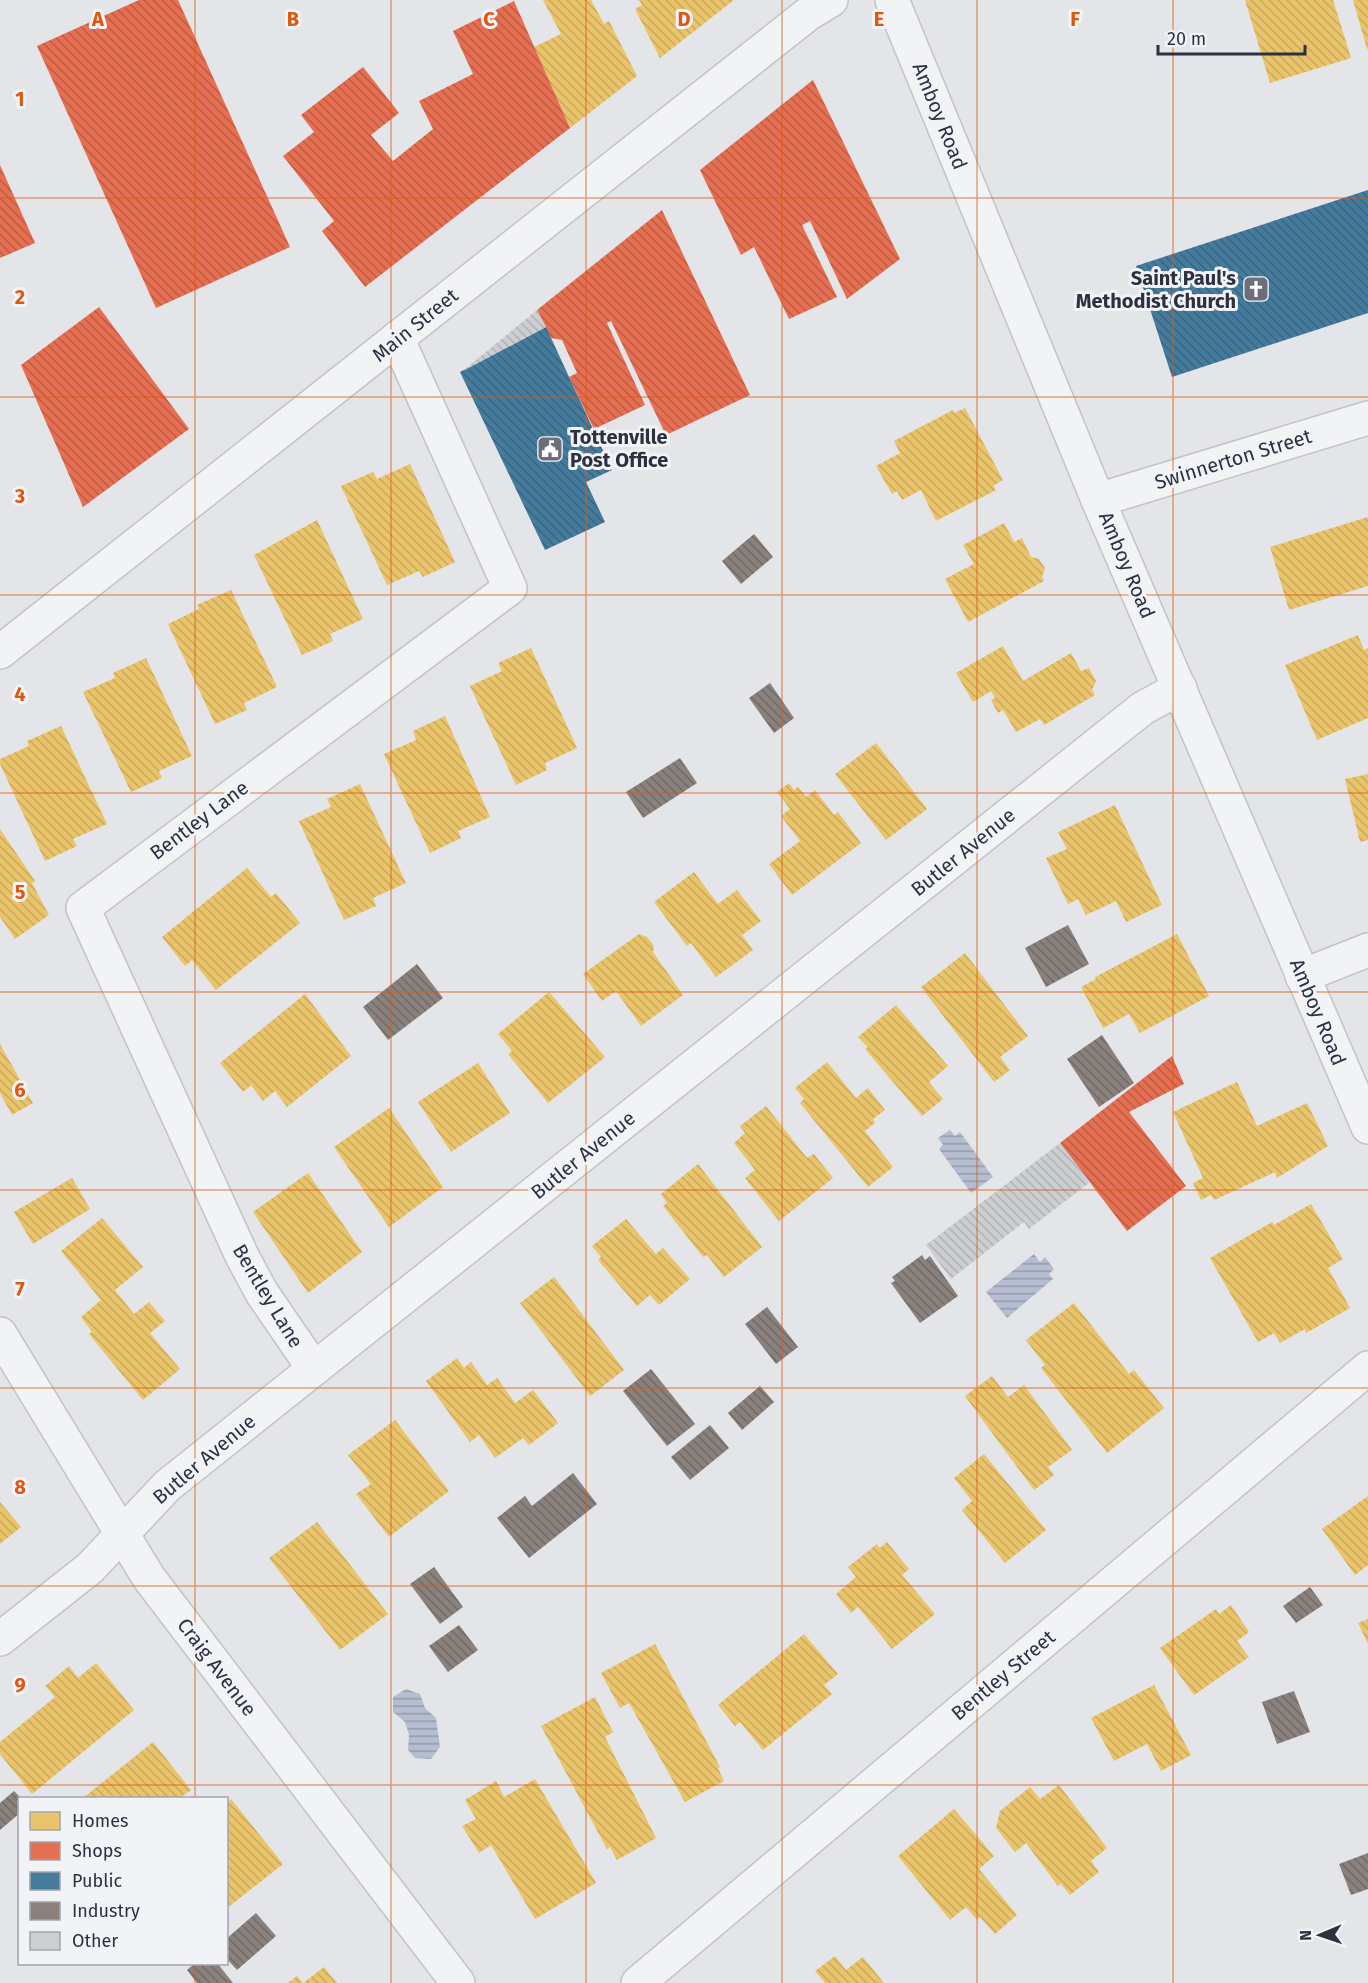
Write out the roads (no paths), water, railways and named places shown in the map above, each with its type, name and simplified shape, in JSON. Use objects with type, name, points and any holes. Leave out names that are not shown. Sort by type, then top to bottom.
[{"type":"street","name":"Main Street","points":[[0,652],[808,14],[831,0]]},
{"type":"street","name":"Amboy Road","points":[[892,0],[1098,500],[1368,1127]]},
{"type":"street","name":"Bentley Lane","points":[[314,1369],[262,1293],[237,1246],[83,908],[510,588],[397,338]]},
{"type":"street","name":"Swinnerton Street","points":[[1098,500],[1368,418]]},
{"type":"street","name":"Butler Avenue","points":[[0,1639],[90,1568],[120,1533],[167,1486],[1143,708],[1180,688]]},
{"type":"street","points":[[1302,976],[1368,950]]},
{"type":"street","name":"Craig Avenue","points":[[0,1334],[149,1578],[458,1983]]},
{"type":"street","name":"Bentley Street","points":[[638,1983],[1368,1368]]},
{"type":"water","points":[[950,1130],[955,1136],[960,1132],[993,1177],[971,1193],[939,1149],[943,1145],[938,1138]]},
{"type":"water","points":[[1034,1254],[1040,1262],[1045,1257],[1054,1269],[1049,1274],[1053,1279],[1007,1318],[986,1292]]},
{"type":"water","points":[[406,1689],[420,1694],[425,1708],[436,1718],[440,1747],[431,1759],[415,1758],[408,1750],[409,1735],[405,1722],[393,1712],[393,1697]]},
{"type":"place","name":"Saint Paul's Methodist Church","points":[[1256,289]]},
{"type":"place","name":"Tottenville Post Office","points":[[550,449]]}]
